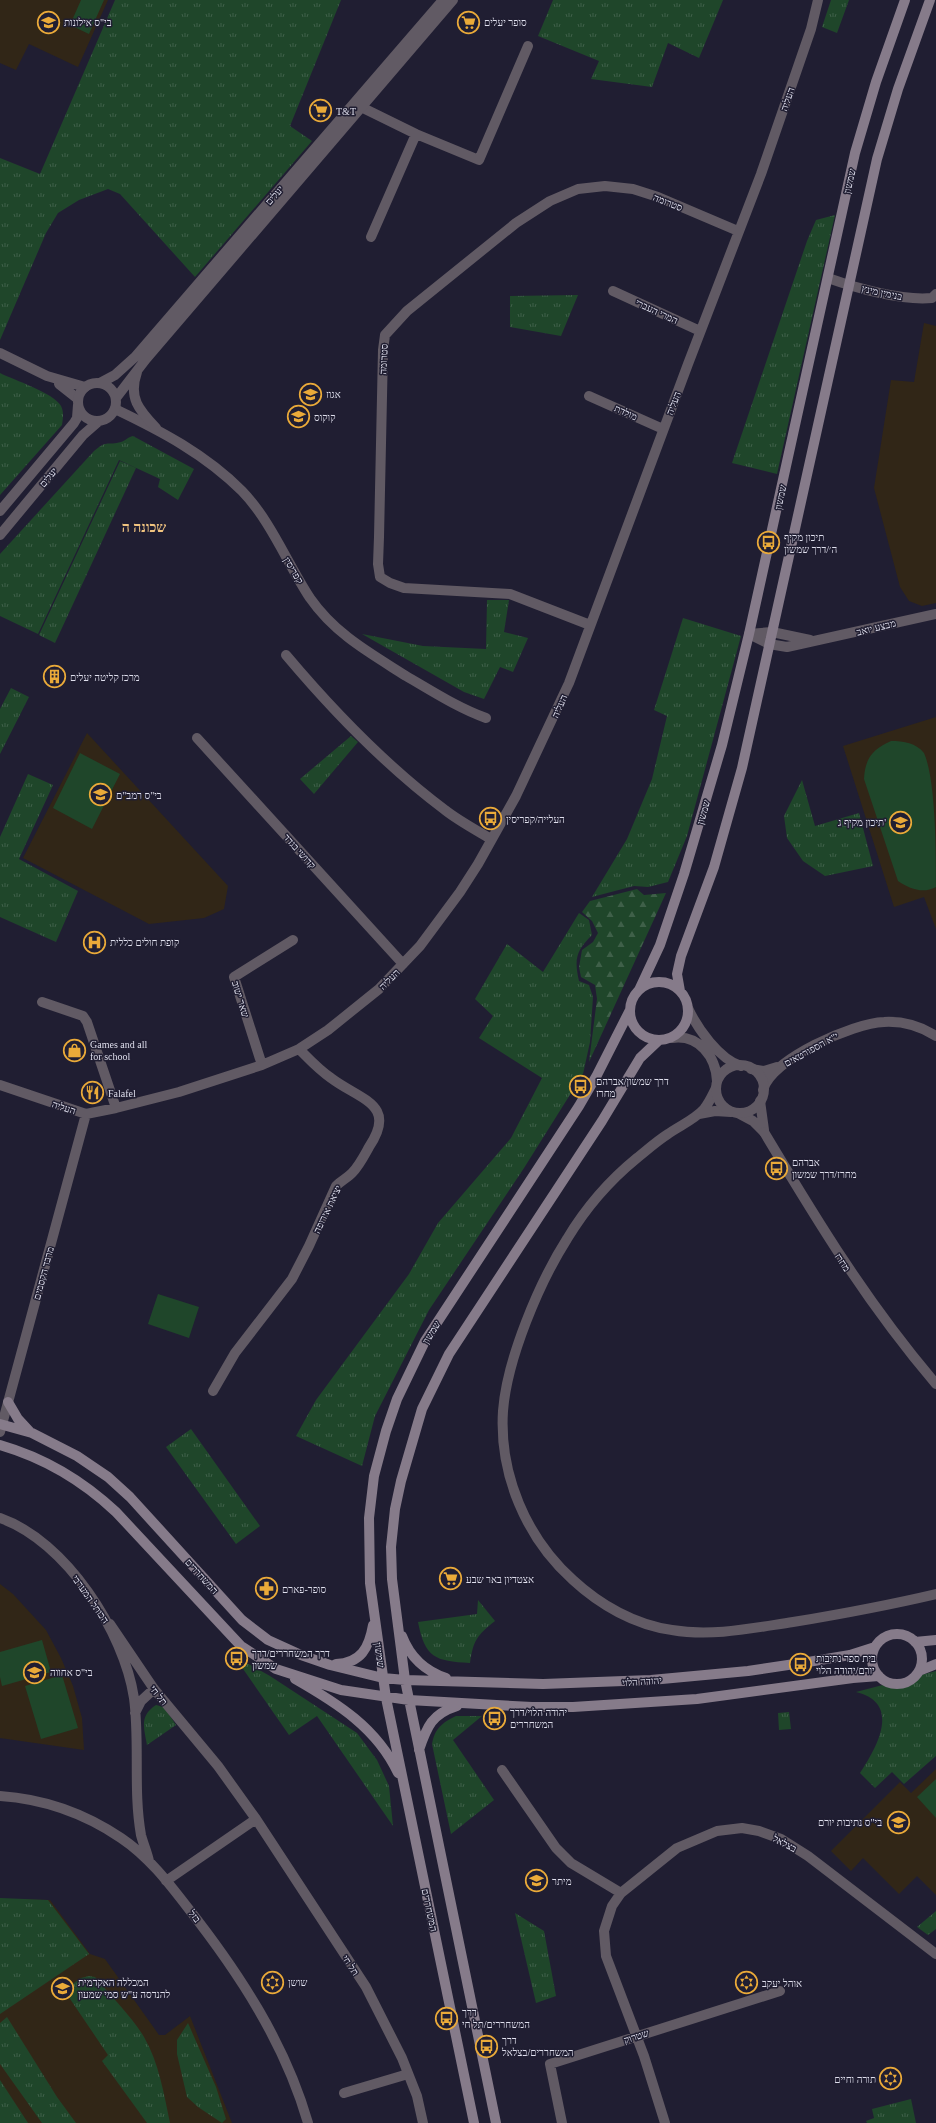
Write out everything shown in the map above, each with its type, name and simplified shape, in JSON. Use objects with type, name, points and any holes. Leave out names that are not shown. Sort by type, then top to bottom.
[{"type":"main road","name":"שמשון","points":[[639,990],[660,945],[698,829],[722,745],[749,634],[865,118],[905,0]]},
{"type":"main road","points":[[680,992],[673,986],[661,982],[647,985],[639,990],[634,997],[630,1010],[633,1024],[638,1031],[649,1039],[658,1040],[672,1038],[685,1026],[688,1008],[680,992],[677,974],[679,965],[714,867],[728,820],[772,632],[886,124],[914,40],[930,0]]},
{"type":"main road","name":"שמשון","points":[[386,1698],[374,1617],[368,1559],[369,1518],[374,1476],[397,1399],[425,1341],[579,1106],[612,1048],[630,1010]]},
{"type":"main road","name":"שמשון","points":[[405,1680],[396,1620],[391,1547],[395,1509],[401,1481],[422,1409],[449,1354],[602,1120],[640,1058],[658,1040]]},
{"type":"main road","points":[[8,1402],[18,1419],[32,1434]]},
{"type":"main road","name":"המשחררים","points":[[1,1427],[32,1434],[77,1456],[108,1477],[130,1498],[242,1620],[268,1640],[300,1656],[330,1665],[383,1678],[405,1680]]},
{"type":"main road","name":"המשחררים","points":[[0,1445],[24,1452],[54,1466],[96,1493],[116,1512],[228,1635],[241,1646],[276,1669],[341,1690],[386,1698],[409,1700]]},
{"type":"main road","points":[[330,1665],[348,1663],[360,1657],[371,1636],[374,1617]]},
{"type":"main road","points":[[396,1620],[402,1638],[412,1656],[422,1666],[436,1675],[453,1681]]},
{"type":"main road","points":[[919,1671],[922,1656],[915,1642],[906,1635],[894,1634],[883,1638],[875,1647],[872,1662],[879,1676],[889,1682],[900,1684],[911,1680],[919,1671],[936,1664]]},
{"type":"main road","points":[[915,1642],[936,1640]]},
{"type":"main road","name":"יהודה הלוי","points":[[405,1680],[543,1684],[601,1683],[695,1677],[850,1655],[875,1647]]},
{"type":"main road","points":[[276,1669],[333,1700],[356,1718],[382,1747],[404,1786]]},
{"type":"main road","points":[[409,1700],[463,1704],[573,1707],[652,1703],[744,1694],[853,1678],[879,1676]]},
{"type":"main road","points":[[405,1680],[496,2123]]},
{"type":"main road","name":"המשחררים","points":[[386,1698],[474,2123]]},
{"type":"main road","points":[[419,1750],[426,1731],[433,1719],[444,1710],[463,1704]]},
{"type":"street","name":"יעלים","points":[[100,383],[115,376],[135,357],[443,0]]},
{"type":"street","name":"יעלים","points":[[116,398],[140,366],[453,0]]},
{"type":"street","name":"העליה","points":[[0,1085],[86,1114],[179,1092],[262,1065],[299,1049],[356,1009],[420,946],[460,892],[516,796],[547,735],[569,683],[786,101],[812,26],[818,0]]},
{"type":"street","points":[[361,107],[416,134],[479,160],[528,46]]},
{"type":"street","points":[[371,237],[416,134]]},
{"type":"street","name":"סטרומה","points":[[590,625],[510,594],[404,588],[390,583],[380,577],[378,557],[383,350],[385,335],[407,311],[516,223],[550,201],[578,189],[604,186],[633,189],[658,197],[738,231]]},
{"type":"street","name":"בנימין מינץ","points":[[828,278],[849,285],[918,300],[932,298],[936,294]]},
{"type":"street","name":"המרי העברי","points":[[613,291],[700,331]]},
{"type":"street","points":[[0,353],[47,376],[85,387]]},
{"type":"street","points":[[140,366],[133,385],[134,396],[144,415],[156,428]]},
{"type":"street","points":[[47,376],[78,402],[83,416],[94,422],[100,422],[109,418],[115,409],[116,398],[110,388],[100,383],[90,384],[85,387],[78,402]]},
{"type":"street","name":"מולדת","points":[[589,396],[663,429]]},
{"type":"street","name":"יעלים","points":[[0,511],[74,423],[78,413],[78,402]]},
{"type":"street","name":"קפריסין","points":[[115,409],[156,428],[216,467],[242,491],[259,511],[311,598],[328,621],[351,642],[438,695],[486,718]]},
{"type":"street","name":"יעלים","points":[[0,535],[83,436],[100,422]]},
{"type":"street","name":"מבצע יואב","points":[[749,634],[769,644],[788,647],[936,614]]},
{"type":"street","name":"מבצע יואב","points":[[749,634],[772,632],[816,641]]},
{"type":"street","points":[[286,655],[326,702],[399,774],[446,811],[491,839]]},
{"type":"street","name":"קדושי בגדד","points":[[197,738],[403,964]]},
{"type":"street","name":"שאר ישוב","points":[[262,1065],[234,977],[293,940]]},
{"type":"street","points":[[42,1002],[82,1016],[87,1022],[116,1108]]},
{"type":"street","points":[[688,1008],[699,1029],[727,1058],[740,1066],[751,1069],[764,1071],[779,1067]]},
{"type":"street","name":"י\"א הספורטאים","points":[[779,1067],[845,1030],[864,1025],[882,1022],[898,1022],[913,1026],[936,1036]]},
{"type":"street","points":[[672,1038],[690,1039],[706,1050],[715,1065],[720,1103],[735,1112]]},
{"type":"street","name":"יציאת אירופה","points":[[213,1391],[235,1353],[292,1278],[309,1246],[336,1186],[352,1173],[377,1136],[380,1126],[380,1117],[376,1108],[330,1078],[299,1049]]},
{"type":"street","points":[[740,1066],[726,1070],[710,1101],[699,1114],[659,1140],[635,1159],[609,1184],[587,1210],[568,1237],[538,1294],[516,1354],[503,1410],[503,1436],[506,1464],[514,1492],[526,1520],[542,1546],[562,1570],[586,1592],[614,1610],[646,1624],[669,1630],[704,1632],[739,1630],[833,1615],[936,1594]]},
{"type":"street","points":[[699,1114],[717,1111],[750,1111],[760,1101],[768,1078],[779,1067]]},
{"type":"street","points":[[751,1069],[759,1076],[763,1090]]},
{"type":"street","name":"מחרז","points":[[760,1101],[764,1132]]},
{"type":"street","name":"מחרז","points":[[735,1112],[753,1121],[764,1132],[821,1228],[855,1280],[890,1327],[936,1384]]},
{"type":"street","name":"מרבד הקסמים","points":[[1,1427],[86,1114]]},
{"type":"street","name":"הכותל המערבי","points":[[0,1518],[34,1536],[60,1558],[82,1583],[110,1624],[126,1669],[134,1698],[138,1814],[141,1836],[149,1861]]},
{"type":"street","name":"תל חי","points":[[110,1624],[154,1689],[218,1766],[256,1819],[366,1987],[386,2023],[408,2074],[417,2096],[423,2123]]},
{"type":"street","points":[[135,1713],[141,1701],[154,1689]]},
{"type":"street","points":[[502,1770],[556,1848],[571,1863],[621,1893]]},
{"type":"street","name":"בזל","points":[[0,1796],[40,1800],[69,1809],[99,1823],[123,1839],[149,1861],[210,1935],[263,2016],[299,2091],[308,2123]]},
{"type":"street","points":[[166,1881],[256,1819]]},
{"type":"street","name":"בצלאל","points":[[665,2123],[656,2092],[636,2036],[611,1973],[604,1943],[606,1919],[621,1893],[677,1848],[698,1837],[717,1831],[742,1828],[759,1831],[781,1839],[808,1856],[936,1954]]},
{"type":"street","name":"שטרוק","points":[[562,2123],[550,2064],[780,1991]]},
{"type":"street","points":[[344,2093],[408,2074]]},
{"type":"shaded area","name":"בי\"ס אילונות","points":[[0,0],[108,0],[78,67],[29,44],[16,70],[0,63]]},
{"type":"shaded area","points":[[924,323],[936,326],[936,603],[922,606],[909,601],[900,587],[874,488],[891,380],[914,382]]},
{"type":"shaded area","name":"תיכון מקיף ג'","points":[[936,717],[936,929],[924,897],[894,907],[843,746]]},
{"type":"shaded area","name":"בי\"ס רמב\"ם","points":[[87,733],[228,886],[224,909],[204,918],[149,924],[23,858]]},
{"type":"shaded area","name":"בי\"ס אחווה","points":[[0,1584],[13,1594],[46,1630],[61,1658],[73,1686],[82,1718],[84,1750],[0,1738]]},
{"type":"shaded area","name":"בי\"ס נתיבות יורם","points":[[936,1769],[936,1895],[917,1876],[899,1894],[863,1858],[851,1871],[831,1851],[900,1782],[911,1793]]},
{"type":"shaded area","name":"המכללה האקדמית להנדסה ע\"ש סמי שמעון","points":[[0,1899],[50,1900],[90,1954],[105,1959],[159,2035],[165,2035],[190,2016],[232,2123],[0,2123]]},
{"type":"green space","points":[[81,0],[104,0],[89,34],[70,25]]},
{"type":"green space","points":[[115,0],[341,0],[290,126],[312,141],[195,277],[120,194],[108,189],[79,200],[58,213],[46,233],[0,340],[0,158],[40,174]]},
{"type":"green space","points":[[553,0],[723,0],[699,58],[668,43],[652,87],[591,79],[599,61],[538,36]]},
{"type":"green space","points":[[831,0],[849,0],[837,33],[822,27]]},
{"type":"green space","points":[[835,215],[777,474],[732,463],[807,241],[816,220]]},
{"type":"green space","points":[[578,295],[561,336],[510,327],[510,296]]},
{"type":"green space","points":[[0,373],[50,396],[61,406],[63,415],[62,425],[0,495]]},
{"type":"green space","points":[[133,436],[194,469],[178,500],[158,487],[160,479],[119,460],[38,634],[0,616],[0,554],[94,451],[102,445],[121,442]]},
{"type":"green space","points":[[120,461],[136,468],[55,643],[39,635]]},
{"type":"green space","points":[[487,600],[509,600],[504,632],[528,638],[513,672],[500,667],[484,699],[464,692],[362,634],[423,646],[486,649]]},
{"type":"green space","points":[[683,618],[741,636],[687,836],[668,882],[648,887],[634,886],[592,897],[627,839],[652,779],[667,716],[654,710]]},
{"type":"green space","points":[[11,688],[29,697],[0,754],[0,709]]},
{"type":"green space","points":[[351,736],[358,742],[314,794],[300,779]]},
{"type":"green space","name":"תיכון מקיף ג'","points":[[891,741],[901,741],[917,747],[924,753],[928,765],[933,799],[935,837],[936,887],[931,889],[917,890],[898,881],[864,779],[866,765],[871,755],[879,747]]},
{"type":"green space","points":[[80,753],[120,774],[92,829],[53,808]]},
{"type":"green space","points":[[28,774],[53,785],[19,859],[78,891],[56,942],[0,917],[0,837]]},
{"type":"green space","points":[[802,780],[815,826],[859,813],[873,866],[825,876],[803,861],[787,838],[784,816]]},
{"type":"green space","points":[[637,889],[644,895],[666,893],[589,1062],[597,999],[595,985],[581,977],[579,967],[582,950],[593,942],[598,933],[592,921],[582,912],[590,901]]},
{"type":"green space","points":[[579,913],[589,920],[592,935],[580,951],[577,961],[579,981],[589,985],[593,997],[590,1042],[583,1074],[524,1168],[429,1310],[375,1416],[362,1466],[296,1436],[316,1400],[409,1274],[438,1223],[511,1138],[542,1078],[479,1038],[493,1016],[475,999],[507,944],[543,972]]},
{"type":"green space","points":[[158,1294],[199,1307],[189,1338],[148,1324]]},
{"type":"green space","points":[[191,1429],[260,1526],[236,1544],[166,1447]]},
{"type":"green space","points":[[478,1600],[495,1621],[484,1630],[474,1644],[470,1663],[440,1659],[428,1650],[424,1643],[418,1622],[477,1614]]},
{"type":"green space","points":[[42,1640],[51,1672],[2,1686],[0,1677],[0,1652]]},
{"type":"green space","points":[[234,1656],[270,1676],[357,1733],[377,1760],[389,1786],[393,1826],[317,1716],[289,1735]]},
{"type":"green space","points":[[936,1671],[936,1756],[904,1784],[892,1772],[875,1788],[860,1773],[867,1763],[878,1739],[882,1727],[882,1716],[878,1706],[870,1698],[856,1692]]},
{"type":"green space","points":[[62,1675],[78,1728],[41,1739],[25,1686]]},
{"type":"green space","points":[[156,1705],[164,1707],[176,1725],[147,1745],[144,1728],[145,1718],[151,1709]]},
{"type":"green space","points":[[789,1712],[791,1729],[779,1730],[778,1713]]},
{"type":"green space","points":[[456,1716],[482,1716],[453,1740],[494,1800],[451,1834],[432,1744],[437,1730],[447,1721]]},
{"type":"green space","points":[[936,1779],[936,1818],[917,1797]]},
{"type":"green space","points":[[0,1898],[48,1900],[89,1954],[0,2014]]},
{"type":"green space","points":[[936,1911],[936,1929],[928,1935],[917,1927]]},
{"type":"green space","points":[[515,1913],[544,1931],[556,1996],[536,2003]]},
{"type":"green space","points":[[89,1976],[95,1977],[128,2014],[144,2037],[154,2057],[170,2123],[147,2123],[102,2061],[108,2055],[64,1990],[81,1978]]},
{"type":"green space","points":[[7,2017],[57,2097],[76,2123],[42,2123],[0,2064],[0,2023]]},
{"type":"green space","points":[[188,2023],[216,2087],[226,2119],[222,2123],[198,2107],[187,2097],[177,2054],[177,2040]]},
{"type":"green space","points":[[0,2080],[28,2123],[0,2123]]},
{"type":"green space","points":[[911,2099],[916,2123],[867,2123],[866,2121],[874,2118],[872,2109]]},
{"type":"place","name":"בי\"ס אילונות","points":[[49,22]]},
{"type":"place","name":"סופר יעלים","points":[[469,22]]},
{"type":"place","name":"T&T","points":[[320,111]]},
{"type":"place","name":"אגוז","points":[[311,394]]},
{"type":"place","name":"קוקוס","points":[[299,417]]},
{"type":"place","name":"תיכון מקיף ה׳/דרך שמשון","points":[[768,543]]},
{"type":"place","name":"מרכז קליטה יעלים","points":[[55,677]]},
{"type":"place","name":"בי\"ס רמב\"ם","points":[[100,795]]},
{"type":"place","name":"העלייה/קפריסין","points":[[491,819]]},
{"type":"place","name":"תיכון מקיף ג'","points":[[901,822]]},
{"type":"place","name":"קופת חולים כללית","points":[[94,942]]},
{"type":"place","name":"Games and all for school","points":[[75,1050]]},
{"type":"place","name":"דרך שמשון/אברהם מחרז","points":[[581,1087]]},
{"type":"place","name":"Falafel","points":[[93,1093]]},
{"type":"place","name":"אברהם מחרז/דרך שמשון","points":[[776,1168]]},
{"type":"place","name":"אצטדיון באר שבע","points":[[450,1579]]},
{"type":"place","name":"סופר-פארם","points":[[267,1589]]},
{"type":"place","name":"דרך המשחררים/דרך שמשון","points":[[236,1659]]},
{"type":"place","name":"בית ספר נתיבות יורם/יהודה הלוי","points":[[800,1664]]},
{"type":"place","name":"בי\"ס אחווה","points":[[34,1672]]},
{"type":"place","name":"יהודה הלוי/דרך המשחררים","points":[[495,1718]]},
{"type":"place","name":"בי\"ס נתיבות יורם","points":[[898,1822]]},
{"type":"place","name":"מיתר","points":[[537,1881]]},
{"type":"place","name":"שושן","points":[[273,1982]]},
{"type":"place","name":"אוהל יעקב","points":[[747,1983]]},
{"type":"place","name":"המכללה האקדמית להנדסה ע\"ש סמי שמעון","points":[[62,1988]]},
{"type":"place","name":"דרך המשחררים/תל חי","points":[[447,2018]]},
{"type":"place","name":"דרך המשחררים/בצלאל","points":[[486,2046]]},
{"type":"place","name":"תורה וחיים","points":[[891,2079]]},
{"type":"district","name":"שכונה ה","points":[[144,527]]}]
